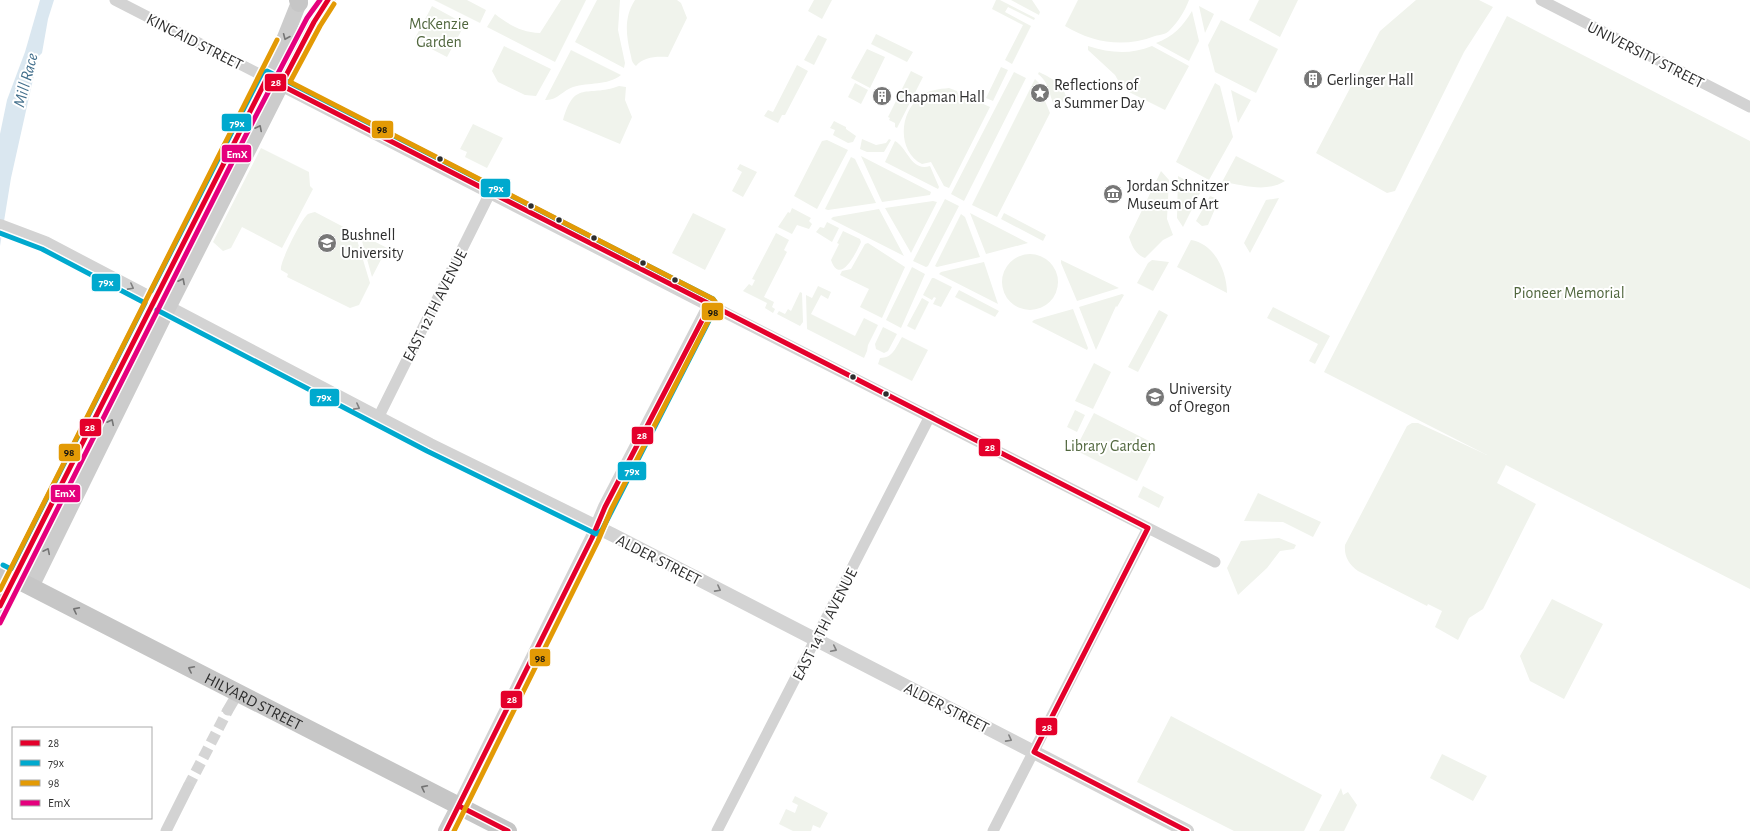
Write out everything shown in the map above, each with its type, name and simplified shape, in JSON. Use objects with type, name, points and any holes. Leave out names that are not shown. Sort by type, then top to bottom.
[{"type":"main road","points":[[0,606],[7,575],[161,304],[314,22],[328,0]]},
{"type":"main road","points":[[31,587],[267,78],[292,23],[299,1]]},
{"type":"main road","name":"HILYARD STREET","points":[[7,575],[508,831]]},
{"type":"main road","points":[[446,831],[459,806]]},
{"type":"street","name":"KINCAID STREET","points":[[115,0],[490,193],[1215,562]]},
{"type":"street","name":"UNIVERSITY STREET","points":[[1541,0],[1750,107]]},
{"type":"street","name":"EAST 12TH AVENUE","points":[[378,418],[490,193]]},
{"type":"street","name":"ALDER STREET","points":[[4,228],[45,243],[378,418],[596,527],[1187,831]]},
{"type":"street","points":[[459,806],[596,527],[710,305]]},
{"type":"street","name":"EAST 14TH AVENUE","points":[[718,831],[930,416]]},
{"type":"street","points":[[993,831],[1148,528]]},
{"type":"street","points":[[228,710],[238,693]]},
{"type":"street","points":[[166,831],[188,787]]},
{"type":"green space","points":[[434,0],[467,0],[486,10],[480,23]]},
{"type":"green space","points":[[561,0],[586,0],[555,62],[487,27],[495,14],[516,27],[527,31],[540,33]]},
{"type":"green space","points":[[597,0],[620,0],[618,30],[625,63],[624,68],[575,42]]},
{"type":"green space","points":[[635,0],[677,0],[681,3],[687,18],[668,57],[646,59],[636,66],[632,60],[627,32],[629,13]]},
{"type":"green space","points":[[814,0],[832,0],[822,19],[808,11]]},
{"type":"green space","points":[[996,0],[1000,0],[1035,18],[1034,20],[1008,7],[1005,12],[1031,26],[1012,64],[1005,60],[1023,25],[992,9]]},
{"type":"green space","points":[[1011,0],[1032,0],[1040,12],[1039,15]]},
{"type":"green space","points":[[1078,0],[1189,0],[1181,16],[1168,32],[1143,40],[1120,43],[1098,40],[1076,32],[1065,26]]},
{"type":"green space","points":[[1259,0],[1298,0],[1280,37],[1249,20]]},
{"type":"green space","points":[[1416,0],[1479,0],[1493,7],[1464,52],[1395,191],[1387,193],[1316,153],[1380,31]]},
{"type":"green space","name":"McKenzie Garden","points":[[432,6],[465,24],[447,57],[414,40]]},
{"type":"green space","points":[[1199,6],[1214,14],[1205,33]]},
{"type":"green space","points":[[1192,11],[1199,41],[1189,61],[1156,43],[1168,38],[1177,30]]},
{"type":"green space","name":"Pioneer Memorial","points":[[1507,16],[1750,141],[1750,589],[1506,465],[1497,483],[1536,504],[1483,609],[1469,618],[1458,640],[1435,627],[1442,611],[1428,604],[1427,606],[1358,571],[1348,560],[1345,553],[1345,545],[1407,426],[1412,423],[1418,423],[1487,455],[1324,372]]},
{"type":"green space","points":[[1221,20],[1278,49],[1256,93],[1215,72],[1208,45]]},
{"type":"green space","points":[[876,34],[913,52],[907,62],[871,44]]},
{"type":"green space","points":[[818,35],[827,39],[814,65],[804,60]]},
{"type":"green space","points":[[504,46],[551,69],[536,96],[525,95],[498,82],[492,71]]},
{"type":"green space","points":[[1088,46],[1104,50],[1128,52],[1152,46],[1189,66],[1165,110],[1123,89],[1115,75],[1088,50]]},
{"type":"green space","points":[[867,49],[885,57],[870,88],[851,78]]},
{"type":"green space","points":[[571,50],[621,75],[610,81],[569,88],[553,99],[545,100]]},
{"type":"green space","points":[[797,65],[808,71],[785,115],[782,115],[778,123],[764,116],[768,110],[773,112]]},
{"type":"green space","points":[[1001,67],[1008,70],[993,101],[986,98]]},
{"type":"green space","points":[[911,71],[923,77],[897,128],[895,127],[895,123],[889,120],[890,118],[888,117]]},
{"type":"green space","points":[[1014,72],[1026,78],[964,201],[951,194]]},
{"type":"green space","points":[[1039,72],[1057,83],[1066,95],[1068,101],[1064,99],[1058,110],[1053,103],[1046,83],[1038,74]]},
{"type":"green space","points":[[1035,79],[1041,85],[1043,96],[1050,113],[997,217],[972,205]]},
{"type":"green space","points":[[855,83],[868,90],[861,104],[848,97]]},
{"type":"green space","points":[[1215,83],[1220,86],[1233,137],[1209,180],[1176,162]]},
{"type":"green space","points":[[619,86],[626,87],[625,100],[632,117],[620,144],[563,120],[567,107],[577,94]]},
{"type":"green space","points":[[949,88],[957,91],[962,103],[966,96],[990,107],[949,188],[944,186],[931,162],[922,164],[914,158],[908,150],[904,132],[908,112],[920,97],[930,91]]},
{"type":"green space","points":[[1231,90],[1251,100],[1238,123]]},
{"type":"green space","points":[[834,121],[846,127],[846,129],[856,136],[853,142],[848,143],[833,135],[835,130],[830,128]]},
{"type":"green space","points":[[473,124],[503,138],[487,168],[465,157],[467,152],[460,149]]},
{"type":"green space","points":[[862,139],[876,145],[886,143],[889,139],[891,140],[884,152],[867,152],[860,149]]},
{"type":"green space","points":[[827,140],[848,150],[817,209],[794,196],[822,141]]},
{"type":"green space","points":[[895,141],[918,166],[930,166],[939,187],[938,189],[885,162]]},
{"type":"green space","points":[[261,148],[309,172],[310,186],[313,189],[282,248],[242,227],[231,248],[223,251],[213,242]]},
{"type":"green space","points":[[861,156],[931,192],[930,195],[882,202]]},
{"type":"green space","points":[[1236,156],[1285,181],[1270,187],[1255,187],[1222,182]]},
{"type":"green space","points":[[851,157],[855,159],[876,203],[828,210],[825,209]]},
{"type":"green space","points":[[740,164],[757,172],[743,197],[732,191],[742,172],[737,169]]},
{"type":"green space","points":[[1161,171],[1169,180],[1167,219],[1173,235],[1163,240],[1145,258],[1136,252],[1129,237]]},
{"type":"green space","points":[[1178,176],[1202,189],[1183,227],[1177,218]]},
{"type":"green space","points":[[1210,196],[1215,198],[1218,202],[1208,225],[1202,226],[1196,221]]},
{"type":"green space","points":[[1279,198],[1250,253],[1244,243],[1266,200]]},
{"type":"green space","points":[[945,199],[959,206],[928,266],[926,267],[913,261]]},
{"type":"green space","points":[[933,201],[937,202],[911,253],[885,208]]},
{"type":"green space","points":[[792,208],[811,218],[809,221],[812,224],[809,229],[797,225],[792,234],[778,227],[788,212],[790,213]]},
{"type":"green space","points":[[879,209],[904,256],[831,219],[833,217]]},
{"type":"green space","points":[[315,212],[355,233],[370,283],[359,305],[350,308],[287,277],[288,274],[281,270],[287,250],[301,223],[308,214]]},
{"type":"green space","points":[[693,213],[726,229],[705,270],[672,253]]},
{"type":"green space","points":[[970,213],[1028,243],[986,254]]},
{"type":"green space","points":[[1004,213],[1046,235],[1043,241],[1001,219]]},
{"type":"green space","points":[[961,214],[965,217],[980,257],[937,267],[935,266]]},
{"type":"green space","points":[[827,222],[839,228],[832,242],[816,232],[820,227],[824,228]]},
{"type":"green space","points":[[843,231],[860,239],[861,242],[852,259],[843,269],[839,270],[835,267],[831,260],[839,244],[837,243]]},
{"type":"green space","points":[[776,233],[789,240],[784,250],[787,252],[764,297],[774,302],[772,307],[775,309],[773,313],[765,308],[767,303],[743,291],[749,284],[752,286],[755,280],[752,279]]},
{"type":"green space","points":[[360,234],[387,248],[372,277]]},
{"type":"green space","points":[[1191,240],[1207,247],[1218,260],[1225,276],[1227,293],[1177,267]]},
{"type":"green space","points":[[868,243],[905,267],[882,318],[860,307],[869,289],[840,275],[842,271],[851,269],[865,244]]},
{"type":"green space","points":[[1025,254],[1035,254],[1050,262],[1056,271],[1058,282],[1056,293],[1050,302],[1035,310],[1025,310],[1014,305],[1007,298],[1002,287],[1002,277],[1007,266],[1014,259]]},
{"type":"green space","points":[[1061,260],[1119,288],[1077,301]]},
{"type":"green space","points":[[1152,260],[1169,262],[1153,291],[1137,283],[1148,263]]},
{"type":"green space","points":[[984,262],[998,304],[939,274],[941,272]]},
{"type":"green space","points":[[912,267],[925,274],[901,328],[886,320]]},
{"type":"green space","points":[[932,278],[952,287],[941,307],[933,304],[936,298],[934,297],[932,300],[923,295]]},
{"type":"green space","points":[[818,286],[831,292],[828,299],[821,295],[811,314],[855,336],[864,318],[878,325],[868,345],[864,358],[807,329],[806,295],[812,298]]},
{"type":"green space","points":[[959,290],[999,311],[995,317],[955,297]]},
{"type":"green space","points":[[800,292],[802,293],[803,322],[800,326],[777,314],[779,311],[785,314],[788,309],[791,311]]},
{"type":"green space","points":[[1122,294],[1124,295],[1117,307],[1116,306],[1096,350],[1079,307]]},
{"type":"green space","points":[[922,298],[929,302],[915,330],[907,326]]},
{"type":"green space","points":[[1273,307],[1330,336],[1315,364],[1309,361],[1318,344],[1267,318]]},
{"type":"green space","points":[[1073,309],[1088,348],[1087,350],[1032,322],[1034,320]]},
{"type":"green space","points":[[1159,310],[1168,315],[1138,372],[1128,367]]},
{"type":"green space","points":[[883,327],[897,334],[888,351],[884,353],[876,349],[875,344]]},
{"type":"green space","points":[[902,337],[928,350],[912,381],[878,364],[880,358],[888,356],[894,351]]},
{"type":"green space","points":[[1094,363],[1111,372],[1093,409],[1075,401]]},
{"type":"green space","points":[[1075,410],[1085,415],[1077,432],[1067,427]]},
{"type":"green space","name":"Library Garden","points":[[1094,413],[1149,441],[1151,453],[1137,481],[1075,450]]},
{"type":"green space","points":[[1143,486],[1164,497],[1159,508],[1138,497]]},
{"type":"green space","points":[[1258,493],[1321,522],[1313,537],[1283,522],[1244,521]]},
{"type":"green space","points":[[1279,538],[1296,545],[1294,549],[1280,551],[1267,568],[1238,595],[1227,568],[1241,541]]},
{"type":"green space","points":[[1552,599],[1603,624],[1564,699],[1530,681],[1520,656]]},
{"type":"green space","points":[[1171,716],[1322,795],[1304,831],[1234,831],[1137,782]]},
{"type":"green space","points":[[1442,754],[1487,776],[1473,801],[1430,778]]},
{"type":"green space","points":[[1341,788],[1343,795],[1348,792],[1357,805],[1344,831],[1319,831]]},
{"type":"green space","points":[[795,796],[828,813],[820,828],[813,825],[811,831],[793,831],[779,824],[786,809],[795,813],[798,805],[792,802]]},
{"type":"water","name":"Mill Race","points":[[40,0],[54,0],[48,19],[42,53],[38,57],[11,178],[0,246],[0,134],[7,100],[25,52]]},
{"type":"tunnel","points":[[188,787],[228,710]]},
{"type":"transit line","name":"EmX","points":[[0,623],[249,129],[307,18],[320,0]]},
{"type":"transit line","name":"28","points":[[281,85],[314,22],[328,0]]},
{"type":"transit line","name":"98","points":[[334,4],[320,26],[290,82],[713,299],[717,304],[611,510],[598,541],[454,831]]},
{"type":"transit line","name":"98","points":[[0,590],[277,40]]},
{"type":"transit line","name":"79x","points":[[151,291],[261,75],[267,71],[713,299],[717,305],[602,530],[596,534],[427,451],[157,310]]},
{"type":"transit line","name":"28","points":[[0,606],[267,78],[1148,528],[1034,752],[1187,831]]},
{"type":"transit line","name":"79x","points":[[0,233],[42,249],[145,303],[11,569],[3,565]]},
{"type":"transit line","name":"28","points":[[446,831],[592,538],[605,507],[710,305]]},
{"type":"transit line","name":"28","points":[[459,806],[508,831]]},
{"type":"place","name":"Gerlinger Hall","points":[[1313,79]]},
{"type":"place","name":"Reflections of a Summer Day","points":[[1040,93]]},
{"type":"place","name":"Chapman Hall","points":[[882,96]]},
{"type":"place","name":"Jordan Schnitzer Museum of Art","points":[[1113,194]]},
{"type":"place","name":"Bushnell University","points":[[327,243]]},
{"type":"place","name":"University of Oregon","points":[[1155,397]]}]
